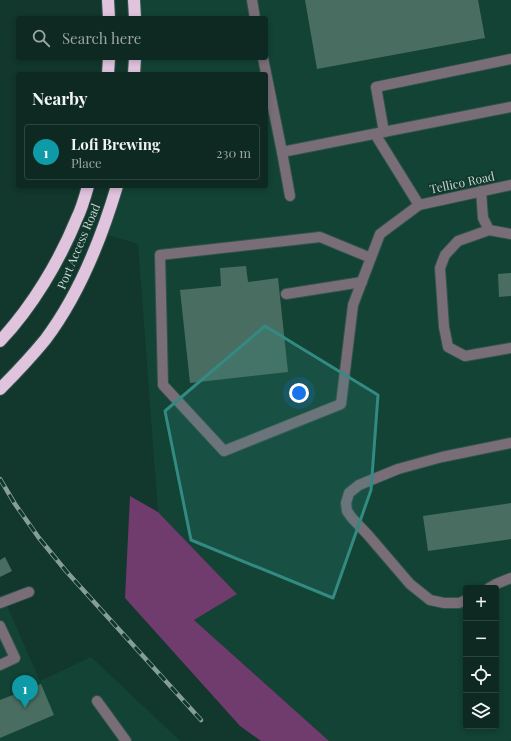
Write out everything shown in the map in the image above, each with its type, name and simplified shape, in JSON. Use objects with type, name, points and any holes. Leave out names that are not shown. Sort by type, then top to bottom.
[{"type":"highway","points":[[108,0],[109,16]]},
{"type":"highway","points":[[134,0],[135,16]]},
{"type":"highway","points":[[108,72],[109,60]]},
{"type":"highway","points":[[134,72],[135,60]]},
{"type":"highway","name":"Port Access Road","points":[[0,341],[13,328],[41,288],[60,255],[78,218],[87,188]]},
{"type":"highway","name":"Port Access Road","points":[[0,389],[22,367],[45,339],[66,308],[83,276],[101,233],[116,188]]},
{"type":"street","points":[[252,0],[255,16]]},
{"type":"street","points":[[371,258],[320,237],[160,255],[163,385],[224,451],[341,404],[353,305],[362,282],[371,258],[380,234],[420,205],[379,133],[376,87],[511,59]]},
{"type":"street","points":[[263,60],[266,72]]},
{"type":"street","points":[[268,83],[290,196]]},
{"type":"street","points":[[282,152],[511,108]]},
{"type":"street","name":"Tellico Road","points":[[420,205],[511,185]]},
{"type":"street","points":[[481,191],[483,218],[489,230]]},
{"type":"street","points":[[511,234],[489,230],[458,241],[445,255],[440,268],[444,327],[448,347],[465,356],[511,348]]},
{"type":"street","points":[[286,294],[362,282]]},
{"type":"street","points":[[463,601],[459,603],[444,603],[430,600],[410,584],[347,511],[346,503],[349,493],[359,485],[398,469],[442,456],[511,443]]},
{"type":"street","points":[[494,585],[511,578]]},
{"type":"street","points":[[0,604],[29,592]]},
{"type":"street","points":[[0,626],[15,658],[0,665]]},
{"type":"street","points":[[97,701],[126,741]]},
{"type":"highlighted area","points":[[265,326],[378,395],[371,490],[333,598],[191,540],[165,411]]},
{"type":"shaded area","points":[[134,0],[511,0],[511,740],[509,741],[329,741],[193,619],[236,593],[158,512],[138,244],[101,233],[116,188],[268,188],[268,72],[134,72],[135,60],[268,60],[268,16],[135,16]]},
{"type":"shaded area","points":[[130,496],[158,512],[237,594],[194,620],[329,741],[261,741],[240,726],[125,598]]},
{"type":"shaded area","points":[[5,601],[40,681],[91,657],[180,741],[0,741],[0,603]]},
{"type":"building","points":[[305,0],[478,0],[485,38],[317,69]]},
{"type":"building","points":[[246,266],[248,282],[278,278],[288,372],[190,383],[180,290],[221,286],[220,268]]},
{"type":"building","points":[[511,273],[511,296],[499,297],[498,274]]},
{"type":"building","points":[[511,503],[511,539],[428,551],[423,516]]},
{"type":"building","points":[[5,557],[12,571],[0,577],[0,560]]},
{"type":"building","points":[[41,684],[54,715],[0,738],[0,700]]},
{"type":"railway","points":[[0,479],[15,504],[39,538],[66,571],[201,720]]},
{"type":"place","name":"Lofi Brewing","points":[[25,708]]}]
